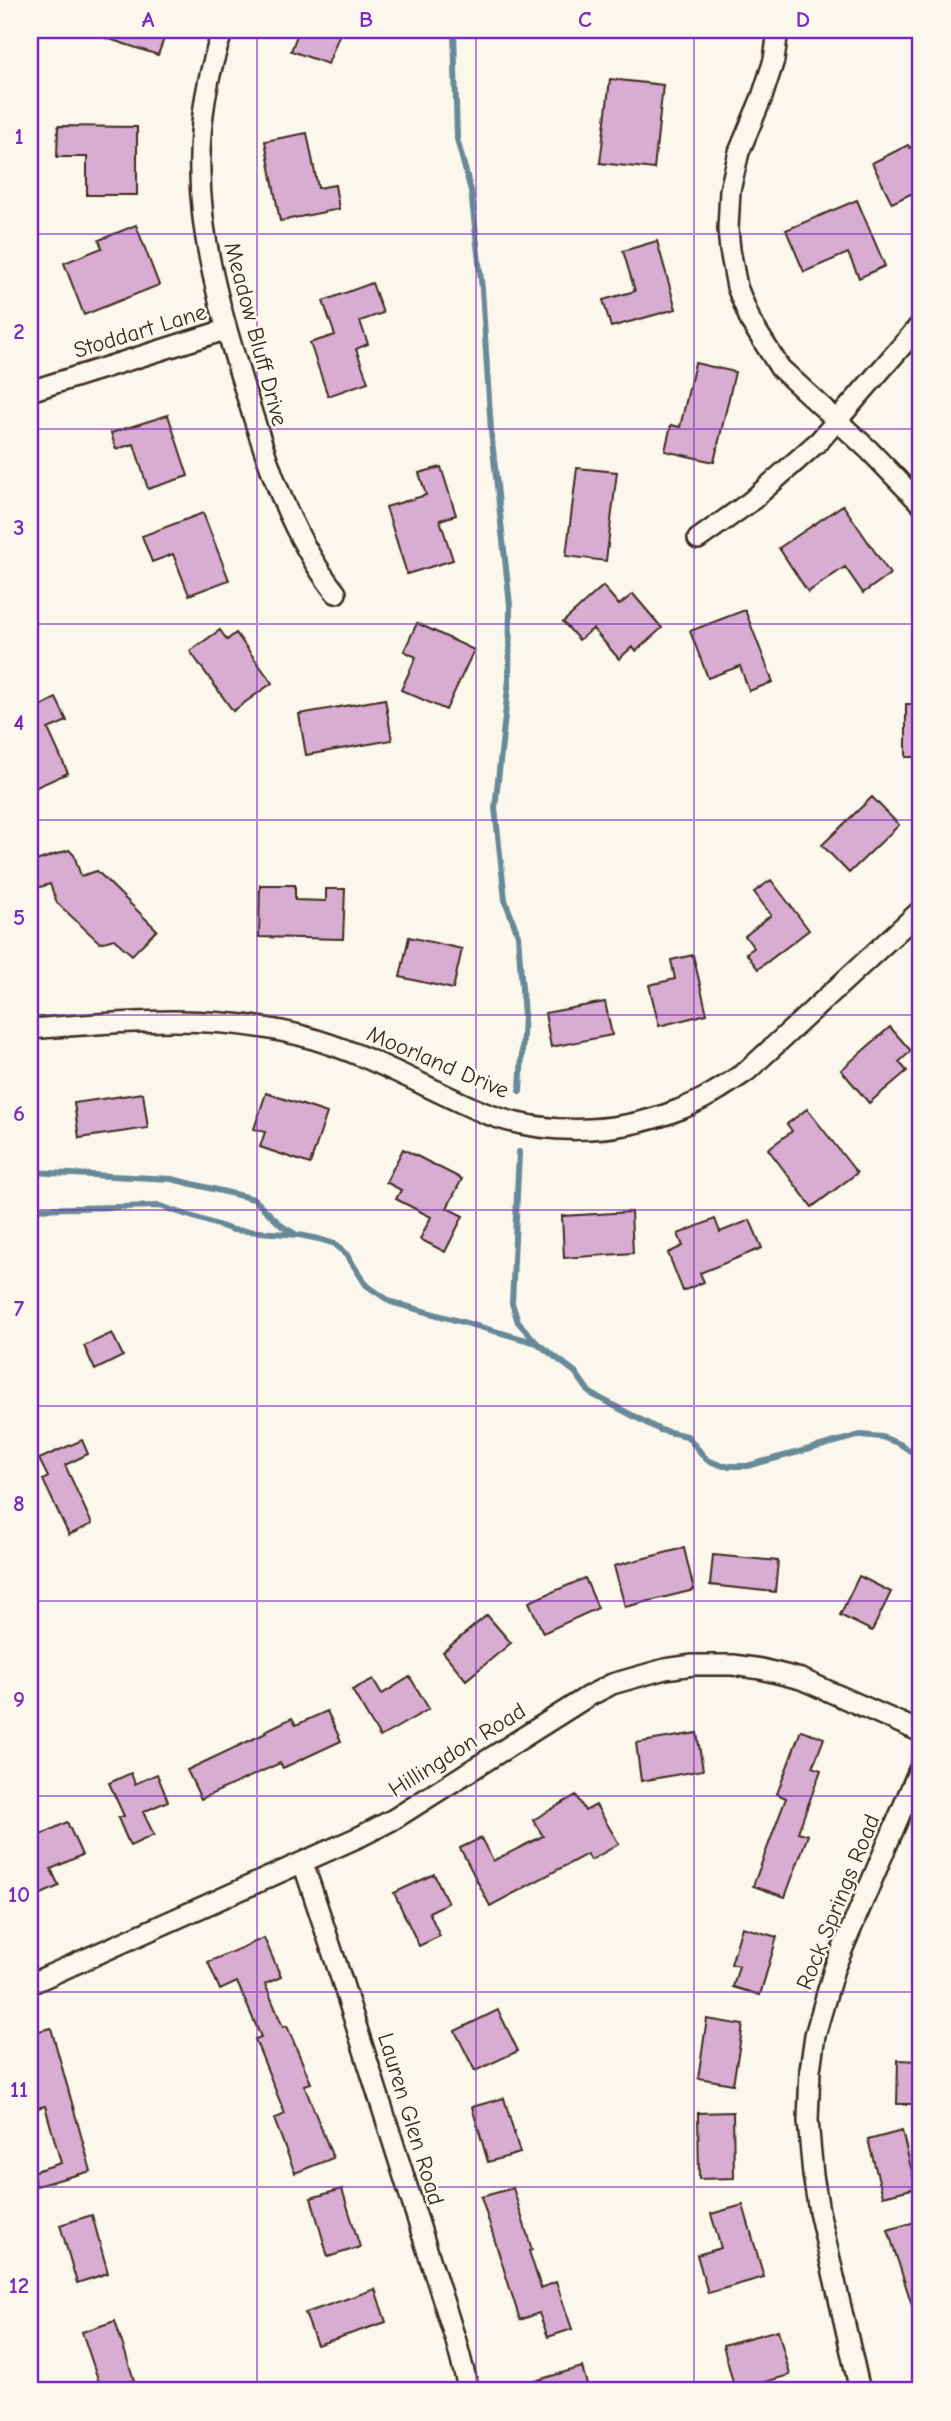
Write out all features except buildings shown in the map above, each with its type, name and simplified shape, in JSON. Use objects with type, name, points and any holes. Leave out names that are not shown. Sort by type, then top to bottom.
[{"type":"street","name":"Meadow Bluff Drive","points":[[223,30],[214,56],[204,106],[199,182],[208,257],[225,330],[275,484],[304,547],[336,593]]},
{"type":"street","points":[[778,30],[774,60],[739,152],[728,209],[730,250],[737,287],[760,339],[790,380],[869,450],[921,504]]},
{"type":"street","points":[[698,539],[750,502],[837,422],[921,324]]},
{"type":"street","name":"Stoddart Lane","points":[[30,391],[225,330]]},
{"type":"street","name":"Moorland Drive","points":[[30,1029],[176,1019],[256,1026],[335,1045],[478,1111],[518,1122],[549,1128],[588,1129],[626,1125],[680,1110],[715,1093],[747,1071],[921,910]]},
{"type":"street","name":"Hillingdon Road","points":[[30,1984],[303,1863],[394,1819],[587,1696],[612,1684],[665,1669],[693,1665],[733,1665],[761,1669],[800,1679],[921,1732]]},
{"type":"street","name":"Rock Springs Road","points":[[860,2391],[813,2175],[808,2121],[810,2070],[823,2001],[834,1969],[921,1765]]},
{"type":"street","name":"Lauren Glen Road","points":[[303,1863],[456,2341],[469,2391]]},
{"type":"waterway","points":[[454,30],[457,139],[471,191],[482,289],[491,431],[510,605],[509,679],[495,808],[505,900],[518,935],[524,1016],[520,1091]]},
{"type":"waterway","points":[[519,1152],[512,1303],[518,1322],[537,1343],[575,1372],[590,1393],[660,1430],[687,1436],[707,1460],[723,1466],[747,1466],[861,1435],[882,1437],[900,1444],[921,1458]]},
{"type":"waterway","points":[[30,1172],[172,1179],[254,1199],[282,1226],[294,1233]]},
{"type":"waterway","points":[[30,1209],[160,1206],[233,1230],[319,1239],[335,1244],[347,1255],[366,1285],[391,1302],[537,1343]]}]
